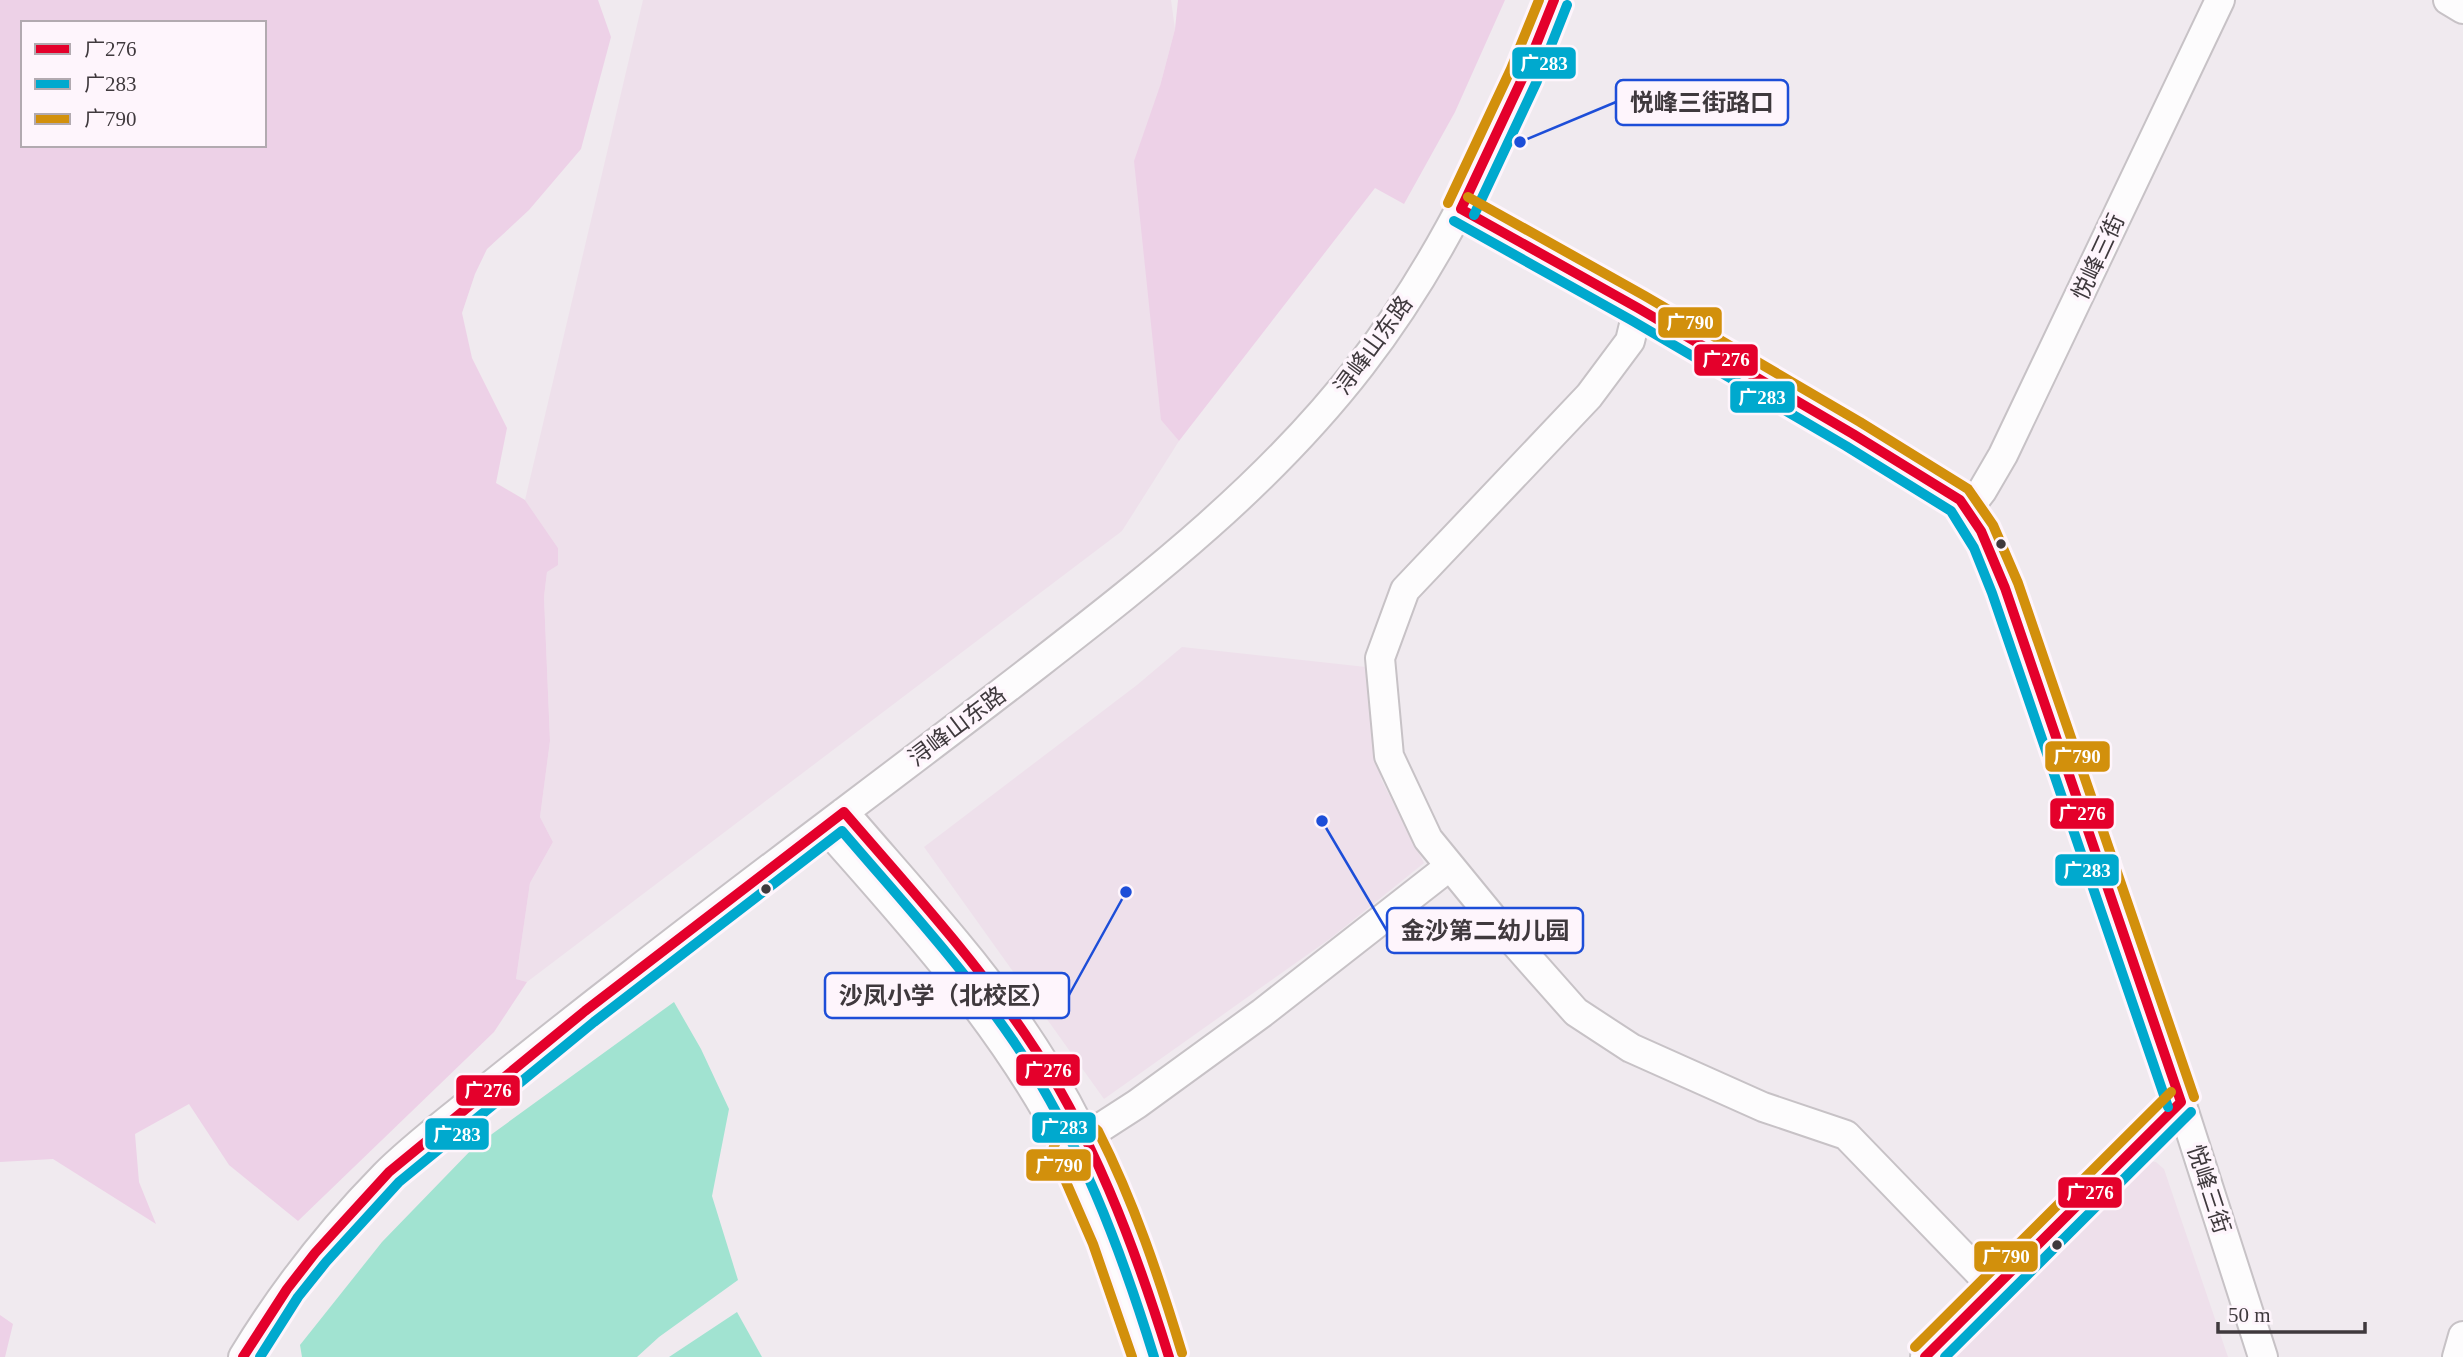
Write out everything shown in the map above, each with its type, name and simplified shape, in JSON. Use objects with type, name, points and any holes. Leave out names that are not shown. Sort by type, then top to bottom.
[{"type":"street","name":"浔峰山东路","points":[[243,1357],[308,1262],[388,1171],[585,1011],[1128,594],[1181,551],[1264,475],[1364,362],[1407,300],[1461,209],[1519,86],[1555,0]]},
{"type":"street","name":"悦峰三街","points":[[1968,509],[2003,455],[2220,0]]},
{"type":"street","points":[[2448,0],[2463,9]]},
{"type":"street","name":"悦峰三街","points":[[1461,209],[1638,308],[1937,485],[1960,500],[1968,509],[1986,538],[2005,588],[2180,1102],[2263,1357]]},
{"type":"street","points":[[1638,308],[1630,341],[1589,396],[1405,590],[1380,658],[1389,756],[1428,839],[1491,916],[1576,1012],[1643,1053],[1763,1107],[1846,1135],[1993,1287]]},
{"type":"street","points":[[834,820],[915,930],[961,987],[1115,1200],[1170,1357]]},
{"type":"street","points":[[1077,1144],[1262,1013],[1450,866]]},
{"type":"street","points":[[1925,1357],[2180,1102]]},
{"type":"street","points":[[1077,1144],[1106,1239],[1147,1357]]},
{"type":"street","points":[[2457,1357],[2463,1336]]},
{"type":"shaded area","points":[[0,0],[598,0],[611,37],[581,149],[529,210],[487,249],[462,313],[472,358],[507,428],[496,483],[525,500],[558,548],[558,565],[547,572],[544,597],[550,741],[540,817],[553,842],[530,883],[516,979],[527,982],[494,1032],[298,1221],[229,1165],[189,1104],[135,1134],[139,1182],[156,1224],[53,1159],[0,1162]]},
{"type":"shaded area","points":[[643,0],[1171,0],[1175,29],[1160,86],[1161,420],[1179,441],[1122,531],[527,982],[516,979],[530,883],[553,842],[540,817],[550,741],[544,597],[547,572],[558,548],[525,500]]},
{"type":"shaded area","points":[[1178,0],[1505,0],[1455,112],[1404,204],[1375,188],[1179,441],[1161,420],[1134,161],[1160,86],[1175,29]]},
{"type":"shaded area","points":[[1182,647],[1366,667],[1381,779],[1424,863],[1331,938],[1104,1099],[924,847],[1137,685]]},
{"type":"shaded area","points":[[674,1002],[701,1049],[729,1109],[712,1196],[738,1280],[659,1337],[637,1357],[302,1357],[300,1345],[382,1242],[474,1147]]},
{"type":"shaded area","points":[[2136,1162],[2156,1162],[2164,1169],[2228,1357],[1935,1357]]},
{"type":"shaded area","points":[[737,1312],[762,1357],[669,1357]]},
{"type":"shaded area","points":[[0,1315],[13,1324],[5,1357],[0,1357]]},
{"type":"transit line","name":"广790","points":[[1448,203],[1511,69],[1539,0]]},
{"type":"transit line","name":"广276","points":[[1461,209],[1524,75],[1554,0]]},
{"type":"transit line","name":"广283","points":[[1474,215],[1537,81],[1567,5]]},
{"type":"transit line","name":"广790","points":[[1468,197],[1645,296],[1860,422],[1968,489],[1993,525],[2018,583],[2194,1097]]},
{"type":"transit line","name":"广276","points":[[1461,209],[1638,308],[1960,500],[1981,531],[2005,588],[2181,1102]]},
{"type":"transit line","name":"广283","points":[[1454,221],[1631,320],[1951,511],[1974,548],[1992,593],[2168,1107]]},
{"type":"transit line","name":"广276","points":[[243,1357],[287,1289],[315,1253],[389,1172],[585,1011],[844,812],[983,976],[1049,1071],[1091,1149],[1109,1190],[1126,1231],[1169,1357]]},
{"type":"transit line","name":"广283","points":[[260,1357],[298,1297],[399,1182],[594,1022],[842,831],[974,987],[1014,1042],[1059,1116],[1112,1234],[1154,1357]]},
{"type":"transit line","name":"广790","points":[[1915,1347],[2171,1092]]},
{"type":"transit line","name":"广276","points":[[1925,1357],[2181,1102]]},
{"type":"transit line","name":"广283","points":[[1945,1357],[2191,1112]]},
{"type":"transit line","name":"广790","points":[[1132,1357],[1093,1244],[1053,1152],[1058,1139],[1078,1127],[1092,1127],[1098,1131],[1111,1158],[1145,1240],[1182,1353]]},
{"type":"place","name":"悦峰三街路口","points":[[1520,142]]},
{"type":"place","name":"金沙第二幼儿园","points":[[1322,821]]},
{"type":"place","name":"沙凤小学（北校区）","points":[[1126,892]]}]
